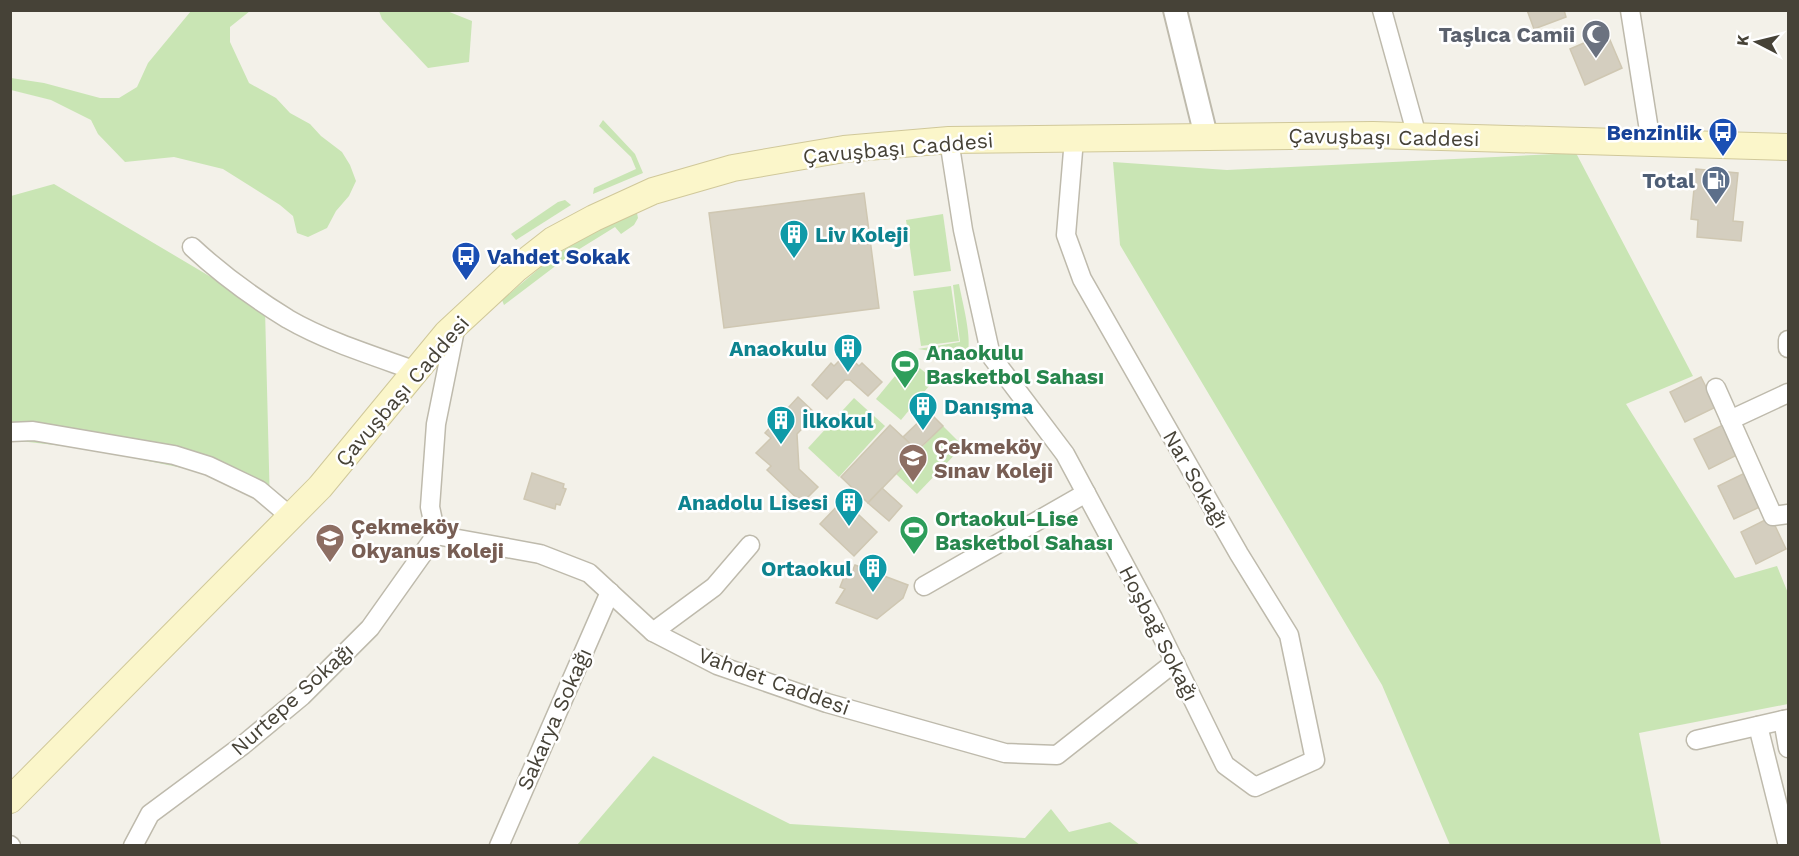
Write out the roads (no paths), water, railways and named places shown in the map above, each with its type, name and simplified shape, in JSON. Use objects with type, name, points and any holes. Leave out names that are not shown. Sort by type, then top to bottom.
[{"type":"main road","name":"Çavuşbaşı Caddesi","points":[[10,800],[320,487],[456,325],[516,269],[553,240],[653,191],[733,168],[844,148],[949,140],[1206,136],[1417,136],[1788,147]]},
{"type":"street","points":[[1175,10],[1206,136]]},
{"type":"street","points":[[1382,10],[1417,136]]},
{"type":"street","points":[[1630,10],[1651,143]]},
{"type":"street","name":"Nar Sokağı","points":[[1074,139],[1066,235],[1082,279],[1239,554],[1289,635],[1315,760],[1255,787]]},
{"type":"street","name":"Hoşbağ Sokağı","points":[[949,140],[963,230],[991,356],[1065,454],[1225,765],[1255,787]]},
{"type":"street","points":[[192,247],[220,272],[289,320],[351,348],[416,372]]},
{"type":"street","points":[[436,535],[430,507],[436,424],[456,325]]},
{"type":"street","points":[[1788,340],[1788,348]]},
{"type":"street","points":[[1716,388],[1773,516],[1788,514]]},
{"type":"street","points":[[1730,420],[1788,393]]},
{"type":"street","points":[[10,432],[33,431],[174,455],[209,466],[259,490],[291,517]]},
{"type":"street","points":[[924,586],[1086,493]]},
{"type":"street","name":"Vahdet Caddesi","points":[[436,535],[540,554],[589,573],[653,632],[717,665],[827,703],[1005,753],[1057,755],[1174,662]]},
{"type":"street","name":"Nurtepe Sokağı","points":[[133,846],[150,814],[243,745],[302,696],[370,628],[436,535]]},
{"type":"street","points":[[653,632],[714,587],[750,545]]},
{"type":"street","name":"Sakarya Sokağı","points":[[499,846],[610,592]]},
{"type":"street","points":[[1696,740],[1785,720],[1788,748]]},
{"type":"street","points":[[1758,726],[1788,846]]},
{"type":"place","name":"Taşlıca Camii","points":[[1596,60]]},
{"type":"place","name":"Benzinlik","points":[[1723,158]]},
{"type":"place","name":"Total","points":[[1716,206]]},
{"type":"place","name":"Liv Koleji","points":[[794,260]]},
{"type":"place","name":"Vahdet Sokak","points":[[466,282]]},
{"type":"place","name":"Anaokulu","points":[[848,374]]},
{"type":"place","name":"Anaokulu Basketbol Sahası","points":[[905,390]]},
{"type":"place","name":"Danışma","points":[[923,432]]},
{"type":"place","name":"İlkokul","points":[[781,446]]},
{"type":"place","name":"Çekmeköy Sınav Koleji","points":[[913,484]]},
{"type":"place","name":"Anadolu Lisesi","points":[[849,528]]},
{"type":"place","name":"Ortaokul-Lise Basketbol Sahası","points":[[914,556]]},
{"type":"place","name":"Çekmeköy Okyanus Koleji","points":[[330,564]]},
{"type":"place","name":"Ortaokul","points":[[873,594]]}]
